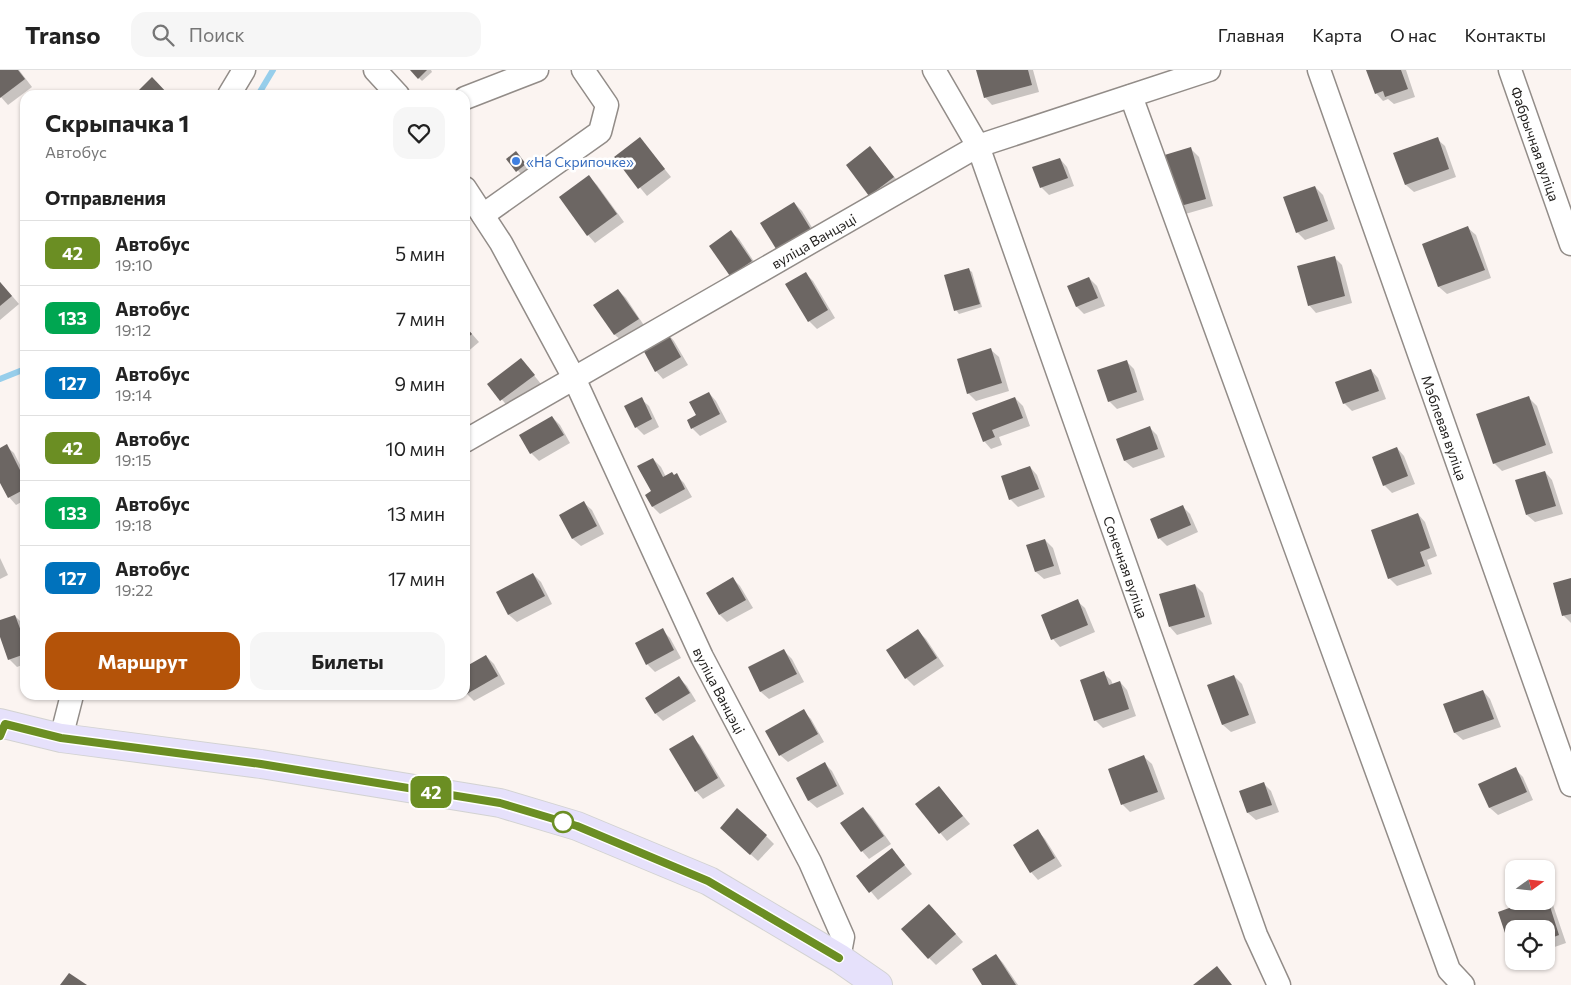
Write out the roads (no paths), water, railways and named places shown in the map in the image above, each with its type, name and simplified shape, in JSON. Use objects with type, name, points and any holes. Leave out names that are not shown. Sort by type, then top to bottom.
[{"type":"main road","points":[[2,728],[61,738],[261,764],[500,803],[577,826],[708,881],[839,958],[878,985]]},
{"type":"street","points":[[232,90],[244,70]]},
{"type":"street","points":[[375,70],[393,90]]},
{"type":"street","points":[[470,96],[537,70]]},
{"type":"street","points":[[483,215],[600,132],[607,105],[583,70]]},
{"type":"street","points":[[934,70],[978,146]]},
{"type":"street","name":"вуліца Ванцэці","points":[[470,438],[978,146],[1209,70]]},
{"type":"street","name":"Мэблевая вуліца","points":[[1319,70],[1571,785]]},
{"type":"street","name":"Фабрычная вуліца","points":[[1510,70],[1571,244]]},
{"type":"street","points":[[1131,96],[1449,970],[1462,985]]},
{"type":"street","name":"Сонечная вуліца","points":[[978,146],[1256,935],[1279,985]]},
{"type":"street","name":"вуліца Ванцэці","points":[[470,196],[501,243],[574,378],[702,657],[810,862],[843,937],[839,958]]},
{"type":"street","points":[[61,738],[71,700]]},
{"type":"waterway","points":[[261,90],[273,70]]},
{"type":"waterway","points":[[0,379],[20,371]]},
{"type":"place","name":"«На Скрипочке»","points":[[516,161]]}]
